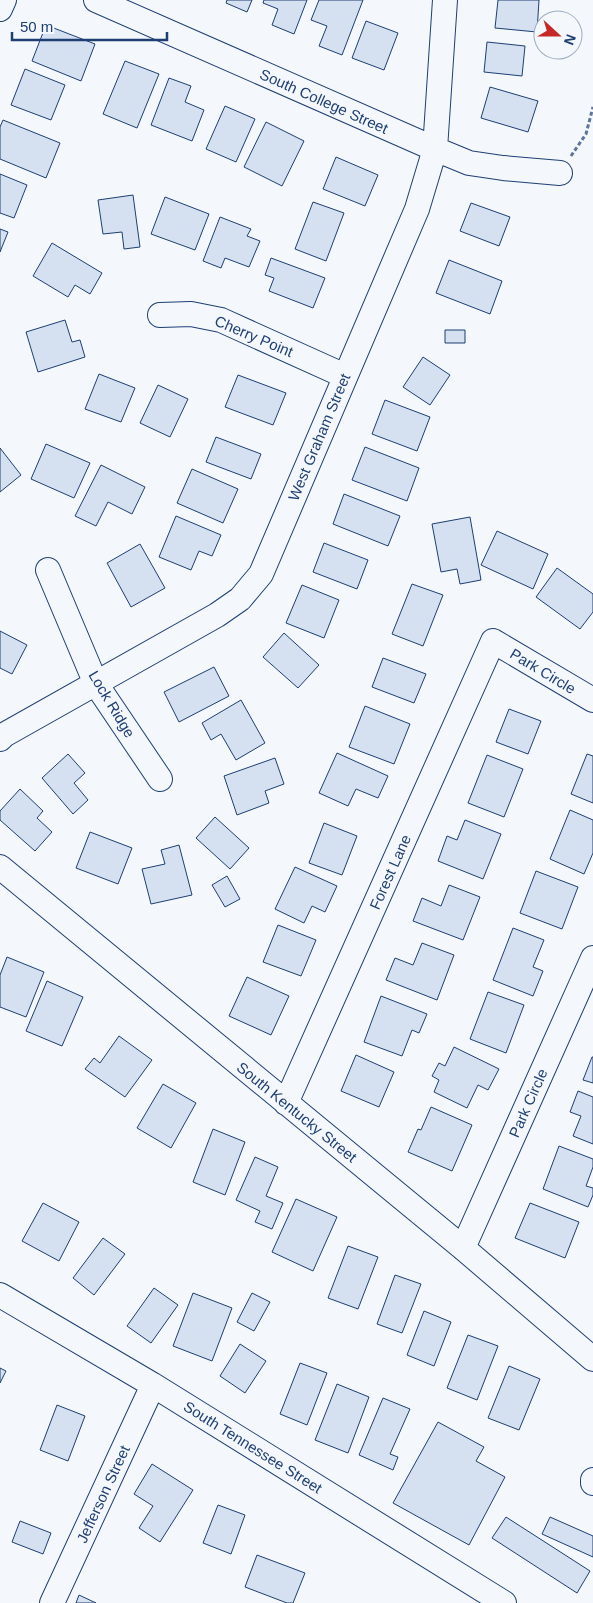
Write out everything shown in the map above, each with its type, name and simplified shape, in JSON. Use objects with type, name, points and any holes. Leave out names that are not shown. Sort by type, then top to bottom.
[{"type":"street","points":[[0,9],[4,0]]},
{"type":"street","name":"South College Street","points":[[96,0],[435,150],[469,163],[560,173]]},
{"type":"street","name":"West Graham Street","points":[[0,739],[217,615],[240,599],[261,574],[417,209],[435,150],[445,0]]},
{"type":"street","name":"Cherry Point","points":[[160,316],[191,314],[221,320],[345,376]]},
{"type":"street","name":"Lock Ridge","points":[[48,570],[96,684],[160,779]]},
{"type":"street","name":"Park Circle","points":[[493,641],[593,700]]},
{"type":"street","name":"Forest Lane","points":[[286,1103],[493,641]]},
{"type":"street","name":"South Kentucky Street","points":[[0,867],[463,1248],[593,1359]]},
{"type":"street","name":"Park Circle","points":[[463,1248],[593,958]]},
{"type":"street","name":"South Tennessee Street","points":[[0,1295],[153,1386],[504,1603]]},
{"type":"street","name":"Jefferson Street","points":[[52,1603],[153,1386]]},
{"type":"path","points":[[560,173],[586,134],[593,107]]},
{"type":"building","points":[[227,0],[252,0],[247,12],[226,3]]},
{"type":"building","points":[[264,0],[307,0],[294,34],[272,25],[278,9],[263,3]]},
{"type":"building","points":[[319,0],[363,0],[342,55],[319,46],[327,26],[311,20]]},
{"type":"building","points":[[498,0],[539,0],[538,10],[533,10],[533,32],[495,28]]},
{"type":"building","points":[[366,21],[398,33],[384,70],[352,58]]},
{"type":"building","points":[[46,25],[95,44],[81,81],[32,61]]},
{"type":"building","points":[[487,42],[525,46],[522,76],[484,72]]},
{"type":"building","points":[[125,61],[159,74],[137,128],[103,114]]},
{"type":"building","points":[[25,69],[65,85],[51,120],[11,105]]},
{"type":"building","points":[[169,78],[191,86],[185,102],[204,110],[192,141],[151,125]]},
{"type":"building","points":[[490,87],[538,101],[528,132],[481,118]]},
{"type":"building","points":[[225,106],[255,119],[236,162],[206,149]]},
{"type":"building","points":[[3,120],[60,143],[46,178],[0,159],[0,127]]},
{"type":"building","points":[[266,122],[304,141],[282,186],[244,167]]},
{"type":"building","points":[[336,157],[378,175],[365,206],[323,189]]},
{"type":"building","points":[[0,174],[27,185],[14,218],[0,213]]},
{"type":"building","points":[[133,195],[140,247],[124,249],[122,232],[103,234],[98,200]]},
{"type":"building","points":[[165,197],[209,214],[195,250],[151,234]]},
{"type":"building","points":[[313,202],[344,213],[326,261],[295,249]]},
{"type":"building","points":[[471,203],[510,217],[499,246],[460,231]]},
{"type":"building","points":[[220,217],[251,229],[247,236],[260,241],[249,267],[225,258],[221,268],[203,261]]},
{"type":"building","points":[[0,229],[8,232],[0,252]]},
{"type":"building","points":[[52,243],[102,273],[90,294],[75,285],[68,297],[33,276]]},
{"type":"building","points":[[271,258],[325,278],[313,308],[269,291],[274,278],[265,275]]},
{"type":"building","points":[[449,260],[502,281],[490,314],[436,293]]},
{"type":"building","points":[[65,320],[72,342],[80,340],[85,357],[38,372],[26,332]]},
{"type":"building","points":[[445,330],[465,330],[465,343],[445,343]]},
{"type":"building","points":[[423,357],[450,375],[430,405],[403,387]]},
{"type":"building","points":[[99,374],[135,388],[121,422],[85,409]]},
{"type":"building","points":[[238,375],[286,393],[273,425],[225,407]]},
{"type":"building","points":[[158,385],[188,399],[170,437],[140,423]]},
{"type":"building","points":[[385,400],[430,417],[417,451],[372,434]]},
{"type":"building","points":[[216,437],[261,454],[251,479],[206,462]]},
{"type":"building","points":[[46,444],[90,463],[74,498],[31,479]]},
{"type":"building","points":[[365,447],[419,468],[407,501],[352,480]]},
{"type":"building","points":[[0,448],[21,475],[0,492]]},
{"type":"building","points":[[101,465],[145,487],[132,514],[108,502],[96,526],[75,516]]},
{"type":"building","points":[[192,469],[238,489],[223,523],[177,503]]},
{"type":"building","points":[[344,494],[400,516],[388,546],[333,524]]},
{"type":"building","points":[[176,516],[221,535],[212,556],[199,551],[191,570],[159,557]]},
{"type":"building","points":[[470,517],[481,580],[460,584],[457,569],[441,572],[432,524]]},
{"type":"building","points":[[497,531],[548,554],[533,589],[481,565]]},
{"type":"building","points":[[324,543],[368,560],[357,589],[313,572]]},
{"type":"building","points":[[140,544],[165,588],[131,607],[107,563]]},
{"type":"building","points":[[557,568],[593,594],[593,612],[580,629],[536,597]]},
{"type":"building","points":[[412,584],[443,595],[423,646],[392,634]]},
{"type":"building","points":[[302,585],[339,600],[324,638],[286,623]]},
{"type":"building","points":[[0,631],[27,645],[12,674],[0,668]]},
{"type":"building","points":[[284,633],[319,665],[298,688],[263,657]]},
{"type":"building","points":[[383,658],[426,674],[414,703],[372,687]]},
{"type":"building","points":[[214,667],[229,696],[179,722],[164,692]]},
{"type":"building","points":[[241,700],[265,743],[236,760],[221,734],[211,740],[202,723]]},
{"type":"building","points":[[365,706],[410,724],[394,764],[349,747]]},
{"type":"building","points":[[509,709],[541,721],[528,754],[496,742]]},
{"type":"building","points":[[337,753],[388,776],[378,798],[356,789],[348,806],[319,793]]},
{"type":"building","points":[[68,754],[85,773],[74,783],[88,800],[73,814],[42,778]]},
{"type":"building","points":[[587,754],[593,756],[593,803],[571,794]]},
{"type":"building","points":[[487,755],[523,769],[504,817],[468,803]]},
{"type":"building","points":[[275,758],[284,784],[265,791],[269,803],[237,815],[224,776]]},
{"type":"building","points":[[20,789],[43,811],[37,818],[52,832],[35,851],[0,820],[0,811]]},
{"type":"building","points":[[570,810],[593,820],[593,853],[584,874],[550,859]]},
{"type":"building","points":[[215,817],[249,848],[230,869],[196,838]]},
{"type":"building","points":[[465,820],[501,834],[483,879],[438,861],[447,836],[457,840]]},
{"type":"building","points":[[324,823],[357,836],[342,875],[309,863]]},
{"type":"building","points":[[90,832],[132,848],[118,884],[76,868]]},
{"type":"building","points":[[179,845],[192,895],[151,904],[142,869],[165,864],[161,850]]},
{"type":"building","points":[[295,867],[337,886],[325,912],[312,906],[304,923],[275,909]]},
{"type":"building","points":[[536,871],[578,887],[562,929],[520,913]]},
{"type":"building","points":[[227,876],[240,899],[225,907],[212,885]]},
{"type":"building","points":[[449,885],[480,897],[463,940],[413,921],[422,898],[441,906]]},
{"type":"building","points":[[278,925],[316,940],[301,976],[263,962]]},
{"type":"building","points":[[513,928],[544,940],[533,967],[543,971],[533,996],[493,980]]},
{"type":"building","points":[[422,943],[454,955],[437,1000],[386,980],[395,958],[413,965]]},
{"type":"building","points":[[7,957],[44,972],[26,1017],[0,1007],[0,975]]},
{"type":"building","points":[[247,977],[289,996],[271,1035],[229,1016]]},
{"type":"building","points":[[47,981],[83,997],[62,1046],[26,1031]]},
{"type":"building","points":[[488,992],[524,1005],[506,1053],[470,1039]]},
{"type":"building","points":[[381,996],[427,1014],[419,1033],[412,1030],[402,1056],[364,1042]]},
{"type":"building","points":[[119,1036],[152,1060],[125,1097],[85,1069],[94,1058],[100,1063]]},
{"type":"building","points":[[454,1047],[499,1069],[488,1090],[478,1085],[467,1108],[434,1092],[439,1080],[432,1076],[439,1063],[445,1066]]},
{"type":"building","points":[[356,1055],[394,1072],[379,1107],[341,1091]]},
{"type":"building","points":[[593,1057],[593,1083],[583,1080]]},
{"type":"building","points":[[163,1084],[196,1103],[171,1148],[137,1128]]},
{"type":"building","points":[[578,1091],[593,1097],[593,1144],[573,1136],[581,1116],[570,1112]]},
{"type":"building","points":[[431,1107],[472,1125],[452,1171],[408,1152],[418,1129],[421,1130]]},
{"type":"building","points":[[213,1129],[245,1142],[225,1195],[193,1182]]},
{"type":"building","points":[[559,1146],[593,1159],[593,1167],[586,1186],[593,1188],[593,1195],[588,1207],[543,1189]]},
{"type":"building","points":[[255,1157],[278,1167],[266,1196],[283,1203],[272,1229],[255,1222],[260,1211],[236,1200]]},
{"type":"building","points":[[296,1199],[337,1217],[313,1271],[272,1252]]},
{"type":"building","points":[[43,1203],[79,1222],[59,1261],[22,1241]]},
{"type":"building","points":[[530,1203],[579,1222],[565,1258],[515,1238]]},
{"type":"building","points":[[103,1238],[125,1254],[94,1295],[73,1278]]},
{"type":"building","points":[[348,1246],[378,1257],[358,1309],[328,1298]]},
{"type":"building","points":[[395,1275],[421,1284],[402,1333],[377,1324]]},
{"type":"building","points":[[154,1288],[178,1305],[151,1343],[127,1326]]},
{"type":"building","points":[[193,1293],[232,1308],[212,1361],[173,1346]]},
{"type":"building","points":[[252,1293],[270,1302],[254,1331],[237,1322]]},
{"type":"building","points":[[424,1311],[451,1322],[434,1366],[407,1355]]},
{"type":"building","points":[[468,1335],[498,1346],[477,1400],[447,1388]]},
{"type":"building","points":[[240,1344],[266,1361],[245,1393],[220,1376]]},
{"type":"building","points":[[300,1363],[327,1373],[307,1425],[280,1414]]},
{"type":"building","points":[[509,1366],[540,1379],[519,1430],[488,1418]]},
{"type":"building","points":[[0,1368],[6,1371],[0,1383]]},
{"type":"building","points":[[337,1384],[369,1397],[348,1453],[315,1440]]},
{"type":"building","points":[[383,1398],[410,1409],[390,1454],[398,1457],[393,1470],[359,1455]]},
{"type":"building","points":[[57,1405],[85,1416],[68,1461],[40,1450]]},
{"type":"building","points":[[438,1422],[484,1447],[476,1461],[505,1477],[469,1545],[393,1503]]},
{"type":"building","points":[[152,1464],[193,1490],[160,1542],[139,1528],[153,1506],[134,1494]]},
{"type":"building","points":[[218,1505],[245,1515],[231,1554],[203,1543]]},
{"type":"building","points":[[506,1517],[590,1571],[577,1593],[492,1538]]},
{"type":"building","points":[[550,1517],[593,1536],[593,1557],[542,1534]]},
{"type":"building","points":[[20,1521],[51,1533],[43,1554],[12,1542]]},
{"type":"building","points":[[257,1555],[305,1573],[293,1603],[287,1603],[245,1587]]},
{"type":"building","points":[[79,1595],[96,1603],[76,1603]]}]
